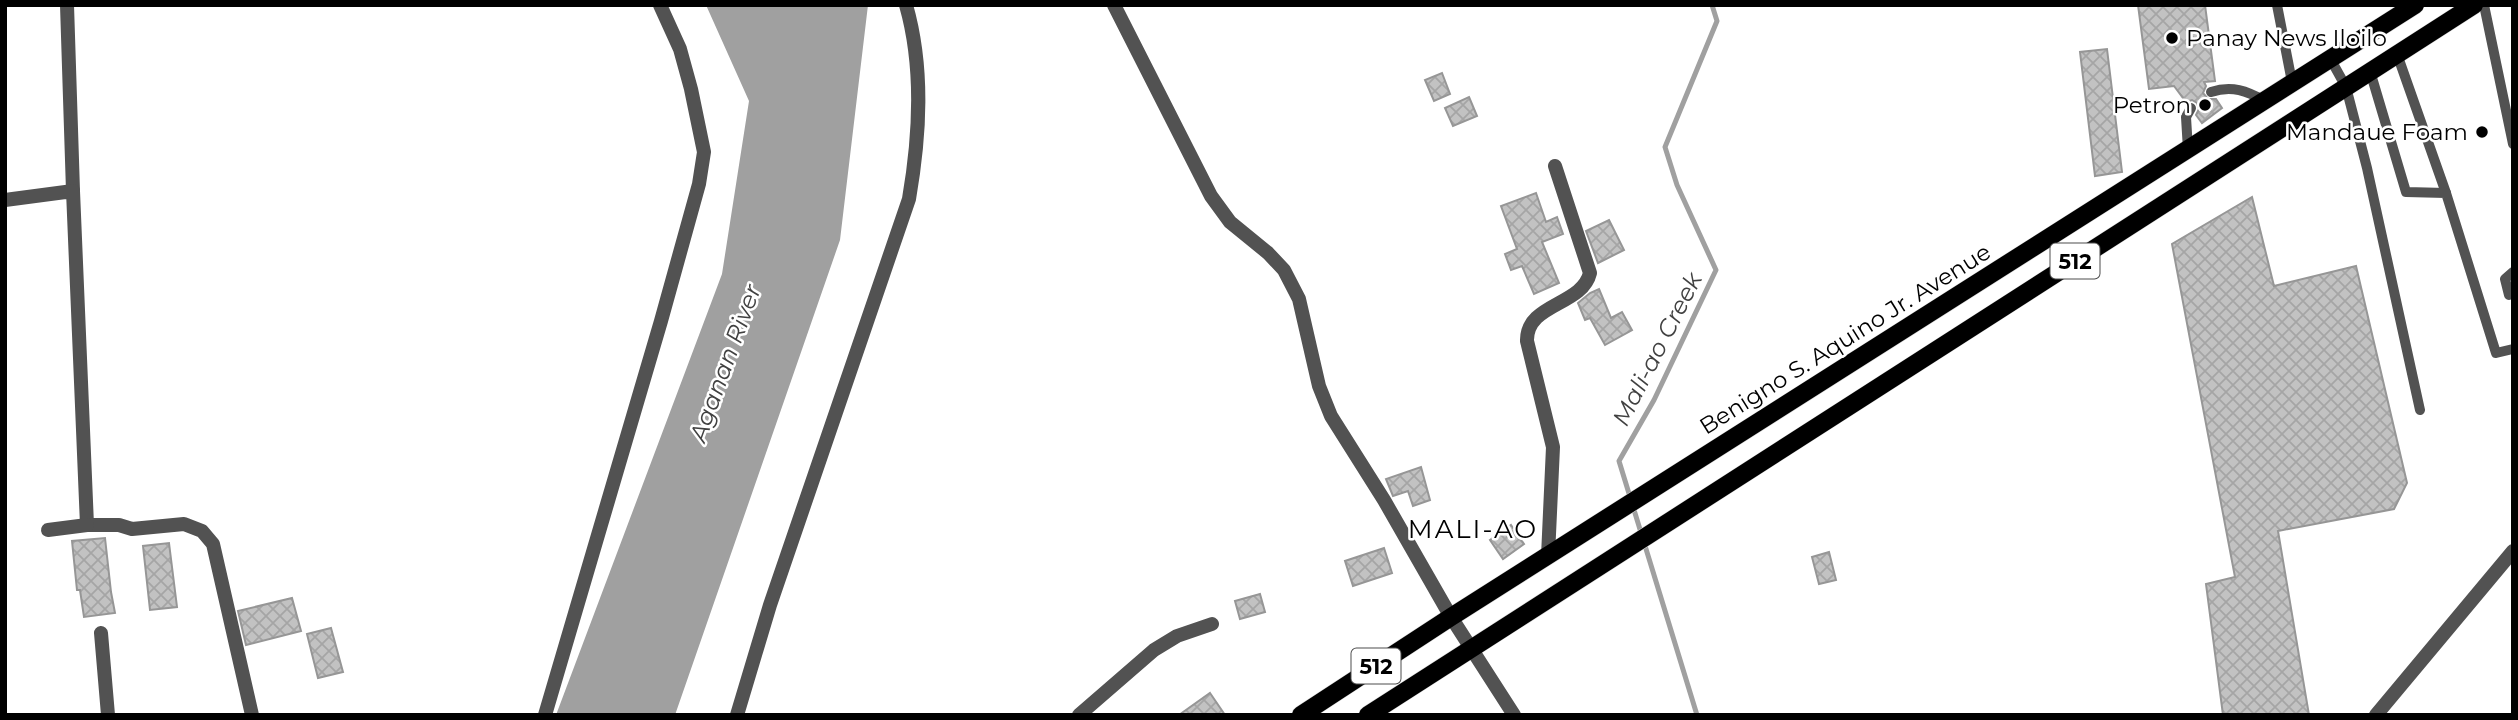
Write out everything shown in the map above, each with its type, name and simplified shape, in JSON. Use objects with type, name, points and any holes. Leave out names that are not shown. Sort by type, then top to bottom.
[{"type":"main road","name":"Benigno S. Aquino Jr. Avenue","points":[[1301,715],[2415,5]]},
{"type":"main road","name":"512","points":[[1368,715],[2474,5]]},
{"type":"street","points":[[67,5],[87,525]]},
{"type":"street","points":[[545,715],[699,184],[704,152],[691,89],[680,49],[660,5]]},
{"type":"street","points":[[737,715],[769,605],[909,198],[919,130],[917,71],[906,5]]},
{"type":"street","points":[[1114,5],[1211,196],[1230,222],[1284,270],[1299,299],[1319,386],[1331,416],[1384,500],[1451,617],[1514,715]]},
{"type":"street","points":[[1548,556],[1553,447],[1527,341],[1527,330],[1537,317],[1587,283],[1590,273],[1555,166]]},
{"type":"street","points":[[5,200],[73,191]]},
{"type":"street","points":[[48,530],[87,525],[119,525],[132,529],[184,524],[202,531],[213,544],[252,715]]},
{"type":"street","points":[[2376,715],[2513,551]]},
{"type":"street","points":[[1079,715],[1154,650],[1177,636],[1212,624]]},
{"type":"street","points":[[101,633],[108,715]]},
{"type":"lane","points":[[2277,5],[2292,82]]},
{"type":"lane","points":[[2484,5],[2513,144]]},
{"type":"lane","points":[[2397,54],[2446,193],[2496,353],[2513,349]]},
{"type":"lane","points":[[2331,60],[2346,87],[2367,168],[2420,410]]},
{"type":"lane","points":[[2370,71],[2406,192],[2446,193]]},
{"type":"lane","points":[[2211,93],[2223,88],[2244,90],[2265,101]]},
{"type":"lane","points":[[2188,150],[2186,117],[2191,108]]},
{"type":"lane","points":[[2509,295],[2505,279],[2513,272]]},
{"type":"water","name":"Aganan River","points":[[706,5],[868,5],[840,240],[675,715],[556,715],[722,274],[749,101]]},
{"type":"building","points":[[2138,5],[2205,5],[2215,81],[2204,82],[2206,86],[2203,93],[2208,99],[2216,99],[2222,108],[2202,123],[2196,115],[2199,109],[2197,103],[2192,100],[2186,102],[2174,86],[2149,89]]},
{"type":"building","points":[[2107,49],[2122,172],[2095,176],[2080,52]]},
{"type":"building","points":[[1442,73],[1450,94],[1434,101],[1425,80]]},
{"type":"building","points":[[1469,97],[1477,116],[1453,126],[1445,108]]},
{"type":"building","points":[[1536,193],[1546,222],[1557,217],[1563,234],[1542,242],[1559,283],[1534,294],[1522,266],[1511,270],[1505,254],[1517,249],[1501,206]]},
{"type":"building","points":[[2252,197],[2274,286],[2356,266],[2407,483],[2394,509],[2278,531],[2309,715],[2223,715],[2206,584],[2235,577],[2172,244]]},
{"type":"building","points":[[1609,220],[1624,250],[1598,263],[1586,231]]},
{"type":"building","points":[[1599,289],[1611,318],[1622,312],[1632,330],[1605,345],[1590,318],[1585,320],[1578,303]]},
{"type":"building","points":[[1421,467],[1430,500],[1413,506],[1408,491],[1393,496],[1386,479]]},
{"type":"building","points":[[1511,525],[1524,544],[1503,559],[1490,540]]},
{"type":"building","points":[[105,538],[115,613],[84,617],[80,590],[77,590],[72,541]]},
{"type":"building","points":[[169,543],[177,607],[150,610],[143,546]]},
{"type":"building","points":[[1384,548],[1392,573],[1353,586],[1345,561]]},
{"type":"building","points":[[1829,552],[1836,580],[1819,584],[1812,557]]},
{"type":"building","points":[[1260,594],[1265,612],[1240,619],[1235,601]]},
{"type":"building","points":[[292,598],[301,631],[246,645],[238,611]]},
{"type":"building","points":[[331,628],[343,672],[318,678],[307,634]]},
{"type":"building","points":[[1210,693],[1225,715],[1179,715]]},
{"type":"waterway","name":"Mali-ao Creek","points":[[1697,715],[1619,461],[1654,400],[1716,270],[1677,185],[1665,147],[1717,21],[1712,5]]},
{"type":"place","name":"Panay News Iloilo","points":[[2172,38]]},
{"type":"place","name":"Petron","points":[[2205,105]]},
{"type":"place","name":"Mandaue Foam","points":[[2482,132]]},
{"type":"district","name":"MALI-AO","points":[[1473,529]]}]
